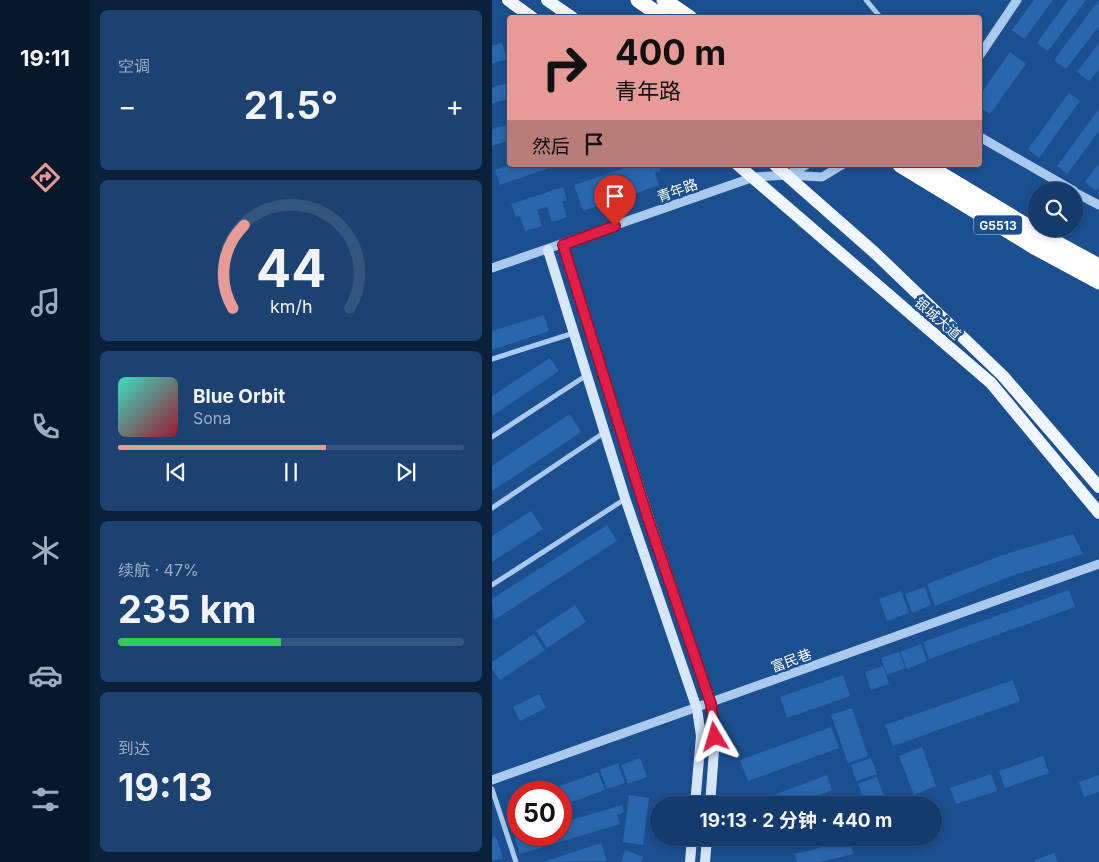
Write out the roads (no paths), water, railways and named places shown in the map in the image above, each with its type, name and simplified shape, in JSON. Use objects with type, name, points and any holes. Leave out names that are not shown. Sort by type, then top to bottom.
[{"type":"highway","points":[[638,0],[660,15]]},
{"type":"highway","points":[[664,0],[686,15]]},
{"type":"highway","name":"G5513","points":[[903,167],[1036,248],[1098,282]]},
{"type":"highway","name":"G5513","points":[[929,167],[1098,266]]},
{"type":"main road","points":[[508,0],[529,15]]},
{"type":"main road","points":[[547,0],[569,15]]},
{"type":"main road","name":"银城大道","points":[[741,167],[991,383],[1098,513]]},
{"type":"main road","name":"银城大道","points":[[777,167],[875,253],[1003,376],[1098,487]]},
{"type":"main road","points":[[563,245],[648,519],[711,704],[715,737],[711,796]]},
{"type":"main road","points":[[548,250],[625,498],[697,709],[701,736],[696,796]]},
{"type":"main road","points":[[690,862],[691,846]]},
{"type":"main road","points":[[705,862],[706,846]]},
{"type":"street","points":[[866,0],[878,15]]},
{"type":"street","points":[[982,52],[1017,0]]},
{"type":"street","points":[[982,138],[1058,182]]},
{"type":"street","points":[[787,175],[802,167]]},
{"type":"street","name":"青年路","points":[[492,268],[563,245],[754,177],[787,175],[822,177],[839,167]]},
{"type":"street","points":[[1083,196],[1098,205]]},
{"type":"street","points":[[492,359],[574,333]]},
{"type":"street","points":[[492,437],[587,375]]},
{"type":"street","points":[[492,508],[605,432]]},
{"type":"street","points":[[492,584],[625,498]]},
{"type":"street","name":"富民巷","points":[[492,780],[697,709],[1098,564]]},
{"type":"street","points":[[492,789],[516,862]]}]
